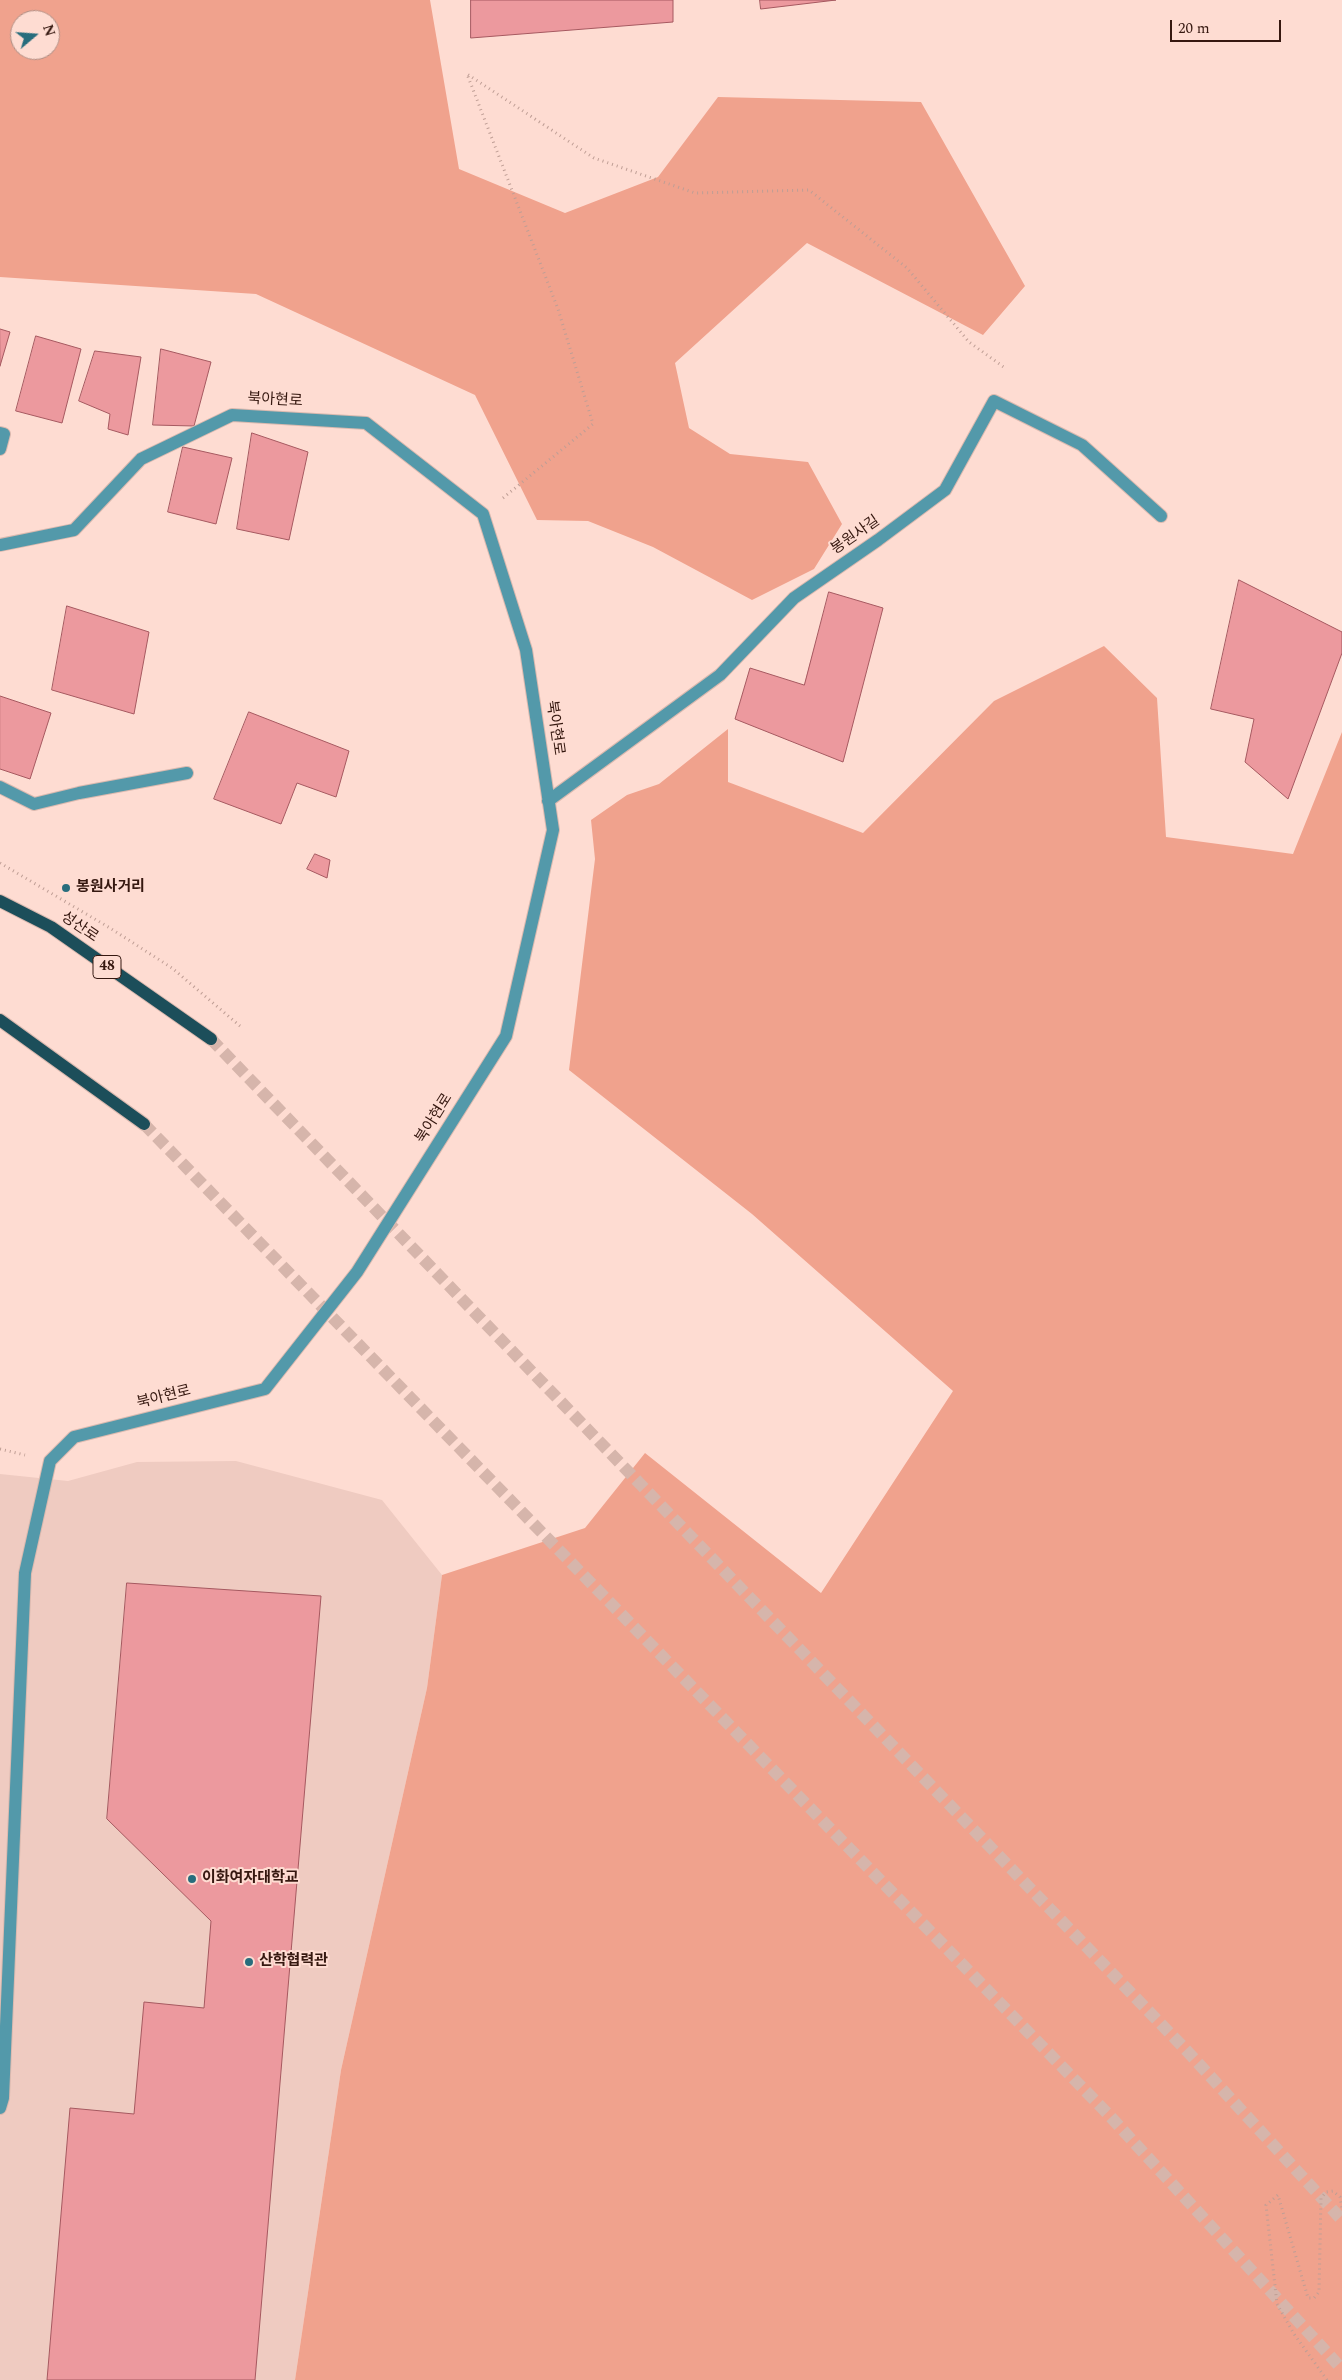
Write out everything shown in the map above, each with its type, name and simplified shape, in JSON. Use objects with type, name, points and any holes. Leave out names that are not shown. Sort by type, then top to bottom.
[{"type":"main road","name":"성산로","points":[[0,901],[51,928],[211,1039]]},
{"type":"main road","points":[[0,1020],[144,1124]]},
{"type":"street","name":"봉원사길","points":[[548,801],[720,675],[794,598],[878,540],[945,490],[994,401],[1082,445],[1161,516]]},
{"type":"street","name":"북아현로","points":[[0,545],[74,530],[141,459],[232,415],[366,423],[483,514],[526,650],[553,830],[506,1036],[357,1272],[265,1389],[74,1437],[50,1461],[25,1573],[3,2098],[0,2108]]},
{"type":"street","points":[[0,433],[4,434],[0,449]]},
{"type":"street","points":[[0,787],[34,804],[78,793],[186,773]]},
{"type":"path","points":[[498,502],[593,424],[558,309],[467,74],[594,158],[695,193],[809,190],[907,268],[969,342],[1004,368]]},
{"type":"path","points":[[0,863],[110,928],[172,968],[240,1026]]},
{"type":"path","points":[[1326,2380],[1294,2334],[1278,2304],[1266,2205],[1278,2195],[1308,2298],[1314,2298],[1319,2292],[1321,2198],[1326,2192],[1333,2191],[1340,2197],[1342,2209]]},
{"type":"shaded area","points":[[0,0],[430,0],[459,169],[565,213],[658,177],[718,97],[921,102],[1025,286],[983,335],[807,243],[675,363],[689,428],[730,454],[808,462],[842,524],[814,569],[752,600],[653,547],[588,521],[537,520],[475,395],[256,294],[0,277]]},
{"type":"shaded area","points":[[1104,646],[1157,698],[1166,837],[1293,854],[1342,732],[1342,2380],[295,2380],[341,2070],[427,1688],[442,1575],[585,1528],[645,1453],[821,1593],[953,1391],[752,1214],[569,1070],[595,859],[591,820],[627,795],[659,784],[728,729],[728,782],[863,833],[994,701]]},
{"type":"shaded area","name":"이화여자대학교","points":[[236,1461],[382,1500],[442,1575],[427,1688],[341,2070],[295,2380],[0,2380],[0,1474],[68,1481],[137,1462]]},
{"type":"building","points":[[471,0],[673,0],[673,22],[471,38]]},
{"type":"building","points":[[760,0],[836,0],[761,9]]},
{"type":"building","points":[[0,329],[10,332],[0,366]]},
{"type":"building","points":[[36,336],[81,349],[62,423],[16,411]]},
{"type":"building","points":[[161,349],[211,362],[194,426],[153,425]]},
{"type":"building","points":[[95,351],[141,357],[128,435],[108,429],[110,414],[79,401]]},
{"type":"building","points":[[252,433],[308,452],[289,540],[237,529]]},
{"type":"building","points":[[183,447],[232,458],[216,524],[168,512]]},
{"type":"building","points":[[1239,580],[1342,632],[1342,653],[1288,799],[1245,762],[1254,719],[1211,709]]},
{"type":"building","points":[[829,592],[883,608],[843,762],[735,719],[750,668],[804,685]]},
{"type":"building","points":[[67,606],[149,632],[134,714],[52,690]]},
{"type":"building","points":[[0,696],[51,713],[30,779],[0,769]]},
{"type":"building","points":[[249,712],[349,751],[336,797],[297,783],[281,824],[214,799]]},
{"type":"building","points":[[315,854],[330,860],[327,878],[307,869]]},
{"type":"building","name":"산학협력관","points":[[127,1583],[321,1596],[255,2380],[47,2380],[70,2108],[134,2114],[144,2002],[204,2008],[211,1921],[107,1819]]},
{"type":"tunnel","points":[[211,1039],[1187,2051],[1342,2220]]},
{"type":"tunnel","points":[[144,1124],[1108,2114],[1342,2369]]},
{"type":"place","name":"봉원사거리","points":[[66,888]]},
{"type":"place","name":"이화여자대학교","points":[[192,1879]]},
{"type":"place","name":"산학협력관","points":[[249,1962]]}]
